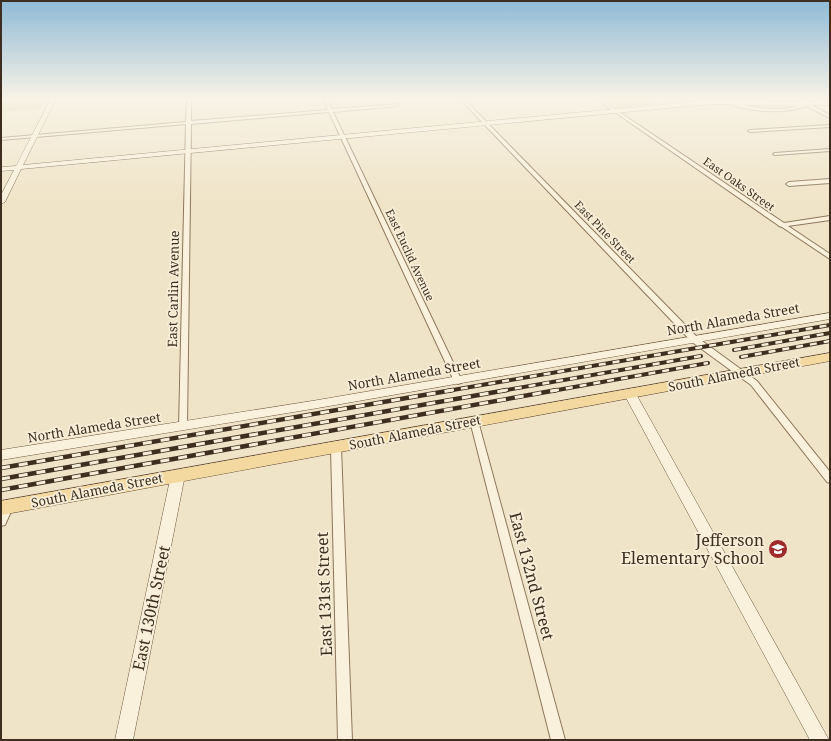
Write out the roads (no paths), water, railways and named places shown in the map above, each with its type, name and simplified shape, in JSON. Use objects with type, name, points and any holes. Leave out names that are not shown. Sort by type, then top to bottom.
[{"type":"main road","name":"South Alameda Street","points":[[4,508],[830,356]]},
{"type":"street","points":[[1,139],[62,134]]},
{"type":"street","name":"East Carlin Avenue","points":[[183,427],[188,134]]},
{"type":"street","name":"East Euclid Avenue","points":[[342,134],[458,381]]},
{"type":"street","points":[[1,169],[381,134]]},
{"type":"street","name":"East Pine Street","points":[[495,134],[695,340],[741,372],[754,383],[830,479]]},
{"type":"street","name":"East Oaks Street","points":[[649,134],[830,257]]},
{"type":"street","points":[[1,202],[33,136]]},
{"type":"street","points":[[774,154],[830,150]]},
{"type":"street","points":[[789,184],[830,181]]},
{"type":"street","points":[[781,225],[830,218]]},
{"type":"street","name":"North Alameda Street","points":[[1,455],[183,427],[458,381],[830,316]]},
{"type":"street","points":[[630,394],[820,740]]},
{"type":"street","name":"East 132nd Street","points":[[474,421],[558,740]]},
{"type":"street","name":"East 131st Street","points":[[336,447],[345,740]]},
{"type":"street","name":"East 130th Street","points":[[124,740],[178,475]]},
{"type":"street","points":[[1,522],[4,508]]},
{"type":"railway","points":[[447,391],[830,325]]},
{"type":"railway","points":[[734,350],[830,333]]},
{"type":"railway","points":[[741,357],[830,341]]},
{"type":"railway","points":[[501,391],[701,356]]},
{"type":"railway","points":[[552,391],[708,363]]},
{"type":"railway","points":[[1,468],[453,390]]},
{"type":"railway","points":[[1,479],[507,390]]},
{"type":"railway","points":[[1,490],[557,390]]},
{"type":"place","name":"Jefferson Elementary School","points":[[778,549]]}]
